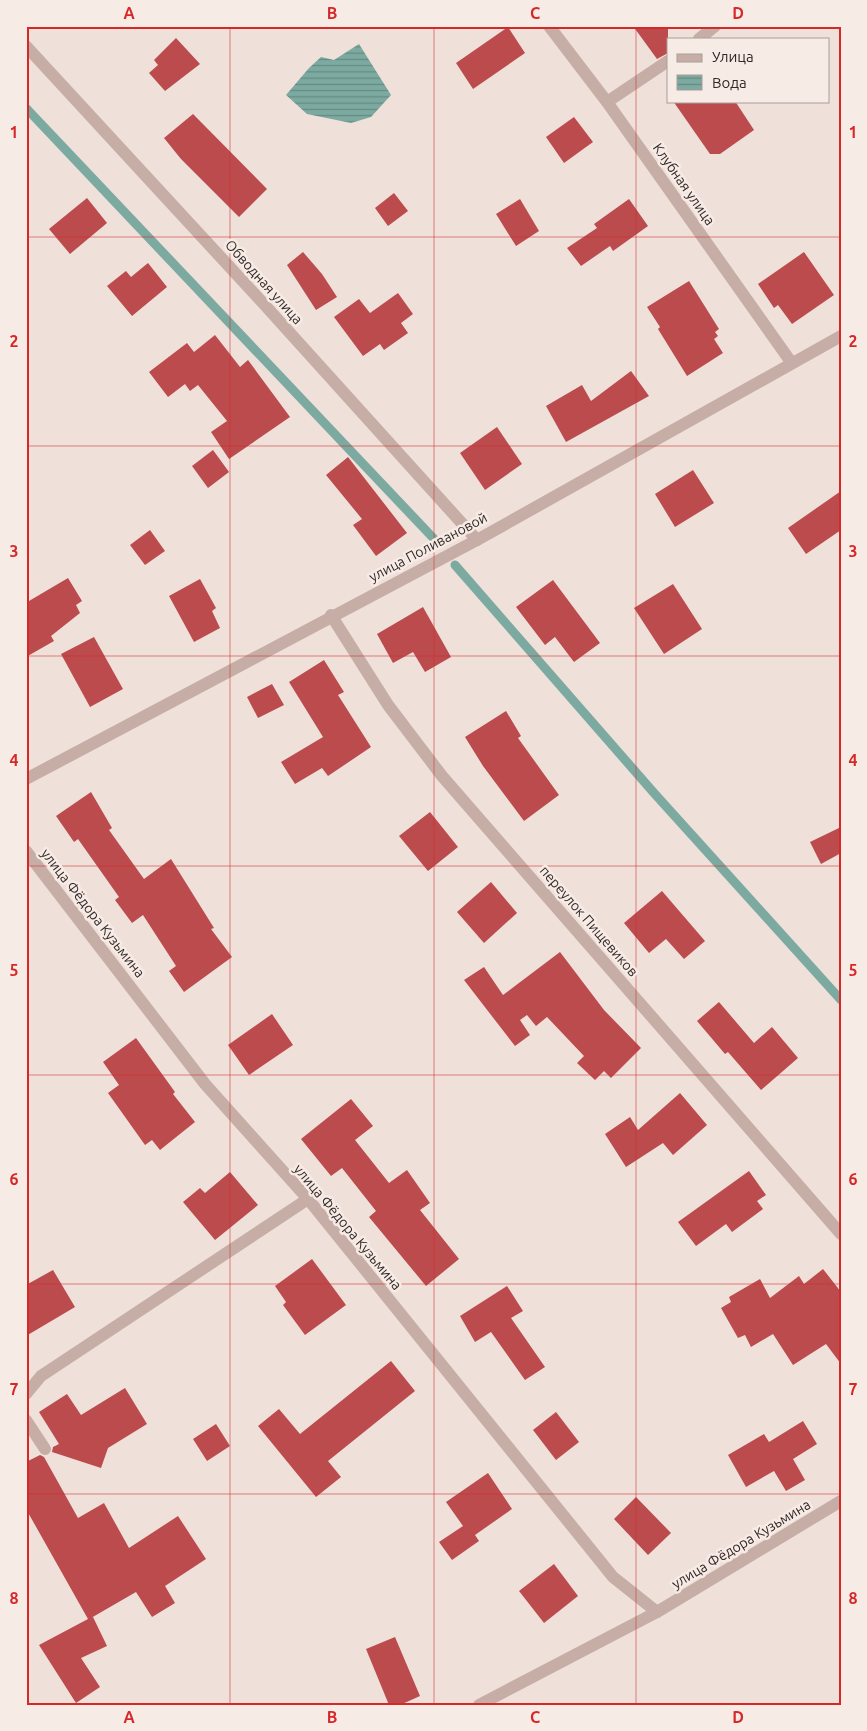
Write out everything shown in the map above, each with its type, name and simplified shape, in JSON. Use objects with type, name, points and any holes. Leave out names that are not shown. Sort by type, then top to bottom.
[{"type":"street","name":"Клубная улица","points":[[549,26],[607,102],[791,362]]},
{"type":"street","points":[[700,38],[715,26]]},
{"type":"street","name":"Обводная улица","points":[[26,46],[477,540]]},
{"type":"street","points":[[607,102],[667,62]]},
{"type":"street","name":"улица Поливановой","points":[[26,779],[332,615],[477,540],[791,362],[841,336]]},
{"type":"street","name":"переулок Пищевиков","points":[[332,615],[388,705],[442,776],[841,1234]]},
{"type":"street","name":"улица Фёдора Кузьмина","points":[[26,851],[205,1084],[308,1199],[613,1577],[657,1612]]},
{"type":"street","points":[[26,1394],[42,1376],[308,1199]]},
{"type":"street","points":[[26,1420],[45,1449]]},
{"type":"street","name":"улица Фёдора Кузьмина","points":[[479,1705],[657,1612],[841,1501]]},
{"type":"water","points":[[359,44],[391,95],[371,117],[351,123],[307,114],[286,95],[321,57],[334,60]]},
{"type":"building","points":[[633,26],[668,26],[667,54],[657,59]]},
{"type":"building","points":[[508,27],[525,53],[473,89],[456,63]]},
{"type":"building","points":[[176,38],[200,64],[165,91],[149,73],[158,65],[154,60]]},
{"type":"building","points":[[674,102],[736,102],[754,130],[720,154],[710,154]]},
{"type":"building","points":[[193,114],[267,189],[239,217],[181,159],[164,138]]},
{"type":"building","points":[[574,117],[593,142],[564,163],[546,137]]},
{"type":"building","points":[[394,193],[408,211],[388,226],[375,208]]},
{"type":"building","points":[[87,198],[107,223],[70,254],[49,229]]},
{"type":"building","points":[[520,199],[539,231],[516,246],[496,214]]},
{"type":"building","points":[[629,199],[648,226],[613,251],[610,246],[581,266],[567,248],[597,228],[594,224]]},
{"type":"building","points":[[303,252],[322,274],[337,297],[316,310],[287,265]]},
{"type":"building","points":[[804,252],[834,295],[792,324],[778,305],[774,308],[758,284]]},
{"type":"building","points":[[148,263],[167,287],[132,316],[107,286],[126,271],[131,277]]},
{"type":"building","points":[[689,281],[719,329],[715,332],[718,336],[714,339],[723,353],[687,376],[658,329],[660,327],[647,307]]},
{"type":"building","points":[[398,293],[413,314],[401,323],[408,333],[384,350],[380,344],[363,356],[334,317],[359,299],[370,313]]},
{"type":"building","points":[[215,335],[240,367],[248,360],[290,417],[229,459],[211,432],[227,421],[198,385],[190,391],[185,384],[168,397],[149,372],[187,343],[194,352]]},
{"type":"building","points":[[631,371],[649,396],[566,442],[546,406],[582,385],[591,401]]},
{"type":"building","points":[[497,427],[522,464],[485,490],[460,453]]},
{"type":"building","points":[[213,450],[229,472],[208,488],[192,466]]},
{"type":"building","points":[[348,457],[407,533],[376,556],[353,525],[362,519],[326,475]]},
{"type":"building","points":[[693,470],[714,503],[675,527],[655,494]]},
{"type":"building","points":[[841,491],[841,530],[806,554],[788,528]]},
{"type":"building","points":[[150,530],[165,551],[145,565],[130,545]]},
{"type":"building","points":[[68,578],[82,601],[76,605],[80,613],[51,636],[54,641],[26,657],[26,598],[29,601]]},
{"type":"building","points":[[200,579],[216,608],[212,611],[220,628],[194,642],[169,596]]},
{"type":"building","points":[[553,580],[600,643],[574,662],[555,637],[545,645],[516,607]]},
{"type":"building","points":[[673,584],[702,629],[664,654],[634,608]]},
{"type":"building","points":[[423,607],[451,657],[425,672],[413,652],[393,663],[377,634]]},
{"type":"building","points":[[94,637],[123,689],[90,707],[61,654]]},
{"type":"building","points":[[324,660],[344,692],[338,695],[371,747],[328,776],[322,768],[295,784],[281,762],[323,737],[289,682]]},
{"type":"building","points":[[272,684],[284,705],[258,718],[247,697]]},
{"type":"building","points":[[506,711],[521,736],[518,738],[559,795],[524,821],[483,766],[465,737]]},
{"type":"building","points":[[91,792],[112,828],[109,830],[144,879],[171,859],[214,928],[211,929],[232,957],[184,992],[169,971],[176,966],[143,915],[132,923],[115,900],[119,897],[78,839],[74,842],[56,816]]},
{"type":"building","points":[[430,812],[458,847],[428,871],[399,836]]},
{"type":"building","points":[[841,827],[841,853],[821,864],[810,842]]},
{"type":"building","points":[[491,882],[517,913],[484,943],[457,912]]},
{"type":"building","points":[[662,891],[705,941],[684,959],[666,939],[649,953],[624,923]]},
{"type":"building","points":[[560,952],[604,1010],[641,1048],[611,1078],[604,1071],[595,1080],[577,1063],[584,1056],[547,1017],[536,1026],[527,1015],[520,1020],[530,1035],[515,1046],[464,980],[484,967],[503,995]]},
{"type":"building","points":[[719,1002],[754,1043],[772,1027],[798,1058],[761,1090],[728,1052],[725,1054],[697,1021]]},
{"type":"building","points":[[272,1014],[293,1045],[249,1075],[228,1045]]},
{"type":"building","points":[[136,1038],[175,1092],[173,1094],[195,1122],[160,1150],[152,1140],[145,1145],[108,1093],[119,1085],[103,1062]]},
{"type":"building","points":[[680,1093],[707,1125],[673,1155],[663,1143],[626,1167],[605,1134],[630,1117],[638,1130]]},
{"type":"building","points":[[351,1099],[373,1126],[355,1140],[389,1183],[407,1170],[430,1203],[420,1210],[459,1259],[426,1286],[369,1217],[376,1211],[342,1168],[331,1176],[301,1139]]},
{"type":"building","points":[[749,1171],[766,1195],[757,1201],[763,1209],[732,1232],[726,1224],[696,1246],[678,1222]]},
{"type":"building","points":[[230,1172],[258,1205],[215,1240],[183,1202],[200,1188],[205,1193]]},
{"type":"building","points":[[312,1259],[346,1305],[305,1335],[283,1305],[286,1302],[275,1286]]},
{"type":"building","points":[[823,1269],[841,1292],[841,1364],[826,1344],[793,1365],[773,1334],[751,1347],[745,1335],[738,1338],[721,1308],[731,1302],[729,1297],[760,1279],[770,1298],[799,1276],[804,1284]]},
{"type":"building","points":[[53,1270],[75,1307],[26,1336],[26,1285]]},
{"type":"building","points":[[507,1286],[523,1311],[511,1318],[545,1367],[525,1380],[491,1332],[475,1342],[460,1316]]},
{"type":"building","points":[[391,1361],[415,1391],[328,1461],[341,1477],[316,1497],[258,1426],[279,1409],[300,1434]]},
{"type":"building","points":[[125,1388],[147,1424],[108,1448],[101,1468],[52,1452],[53,1447],[59,1444],[39,1412],[67,1394],[81,1415]]},
{"type":"building","points":[[556,1412],[579,1442],[556,1460],[533,1430]]},
{"type":"building","points":[[803,1421],[817,1444],[793,1459],[805,1480],[786,1491],[774,1471],[746,1487],[728,1455],[764,1434],[769,1442]]},
{"type":"building","points":[[216,1424],[230,1446],[207,1461],[193,1439]]},
{"type":"building","points":[[40,1455],[44,1457],[78,1518],[104,1503],[129,1548],[178,1516],[206,1559],[165,1586],[175,1603],[152,1617],[136,1592],[91,1618],[93,1617],[107,1646],[81,1658],[100,1687],[76,1703],[39,1645],[88,1619],[26,1509],[26,1462]]},
{"type":"building","points":[[488,1473],[512,1509],[475,1535],[479,1541],[452,1560],[439,1542],[463,1526],[446,1502]]},
{"type":"building","points":[[636,1497],[671,1533],[648,1555],[614,1519]]},
{"type":"building","points":[[554,1564],[578,1596],[544,1623],[519,1591]]},
{"type":"building","points":[[395,1637],[420,1696],[400,1705],[389,1705],[366,1649]]},
{"type":"waterway","points":[[26,108],[437,542]]},
{"type":"waterway","points":[[455,565],[654,793],[841,1000]]}]
